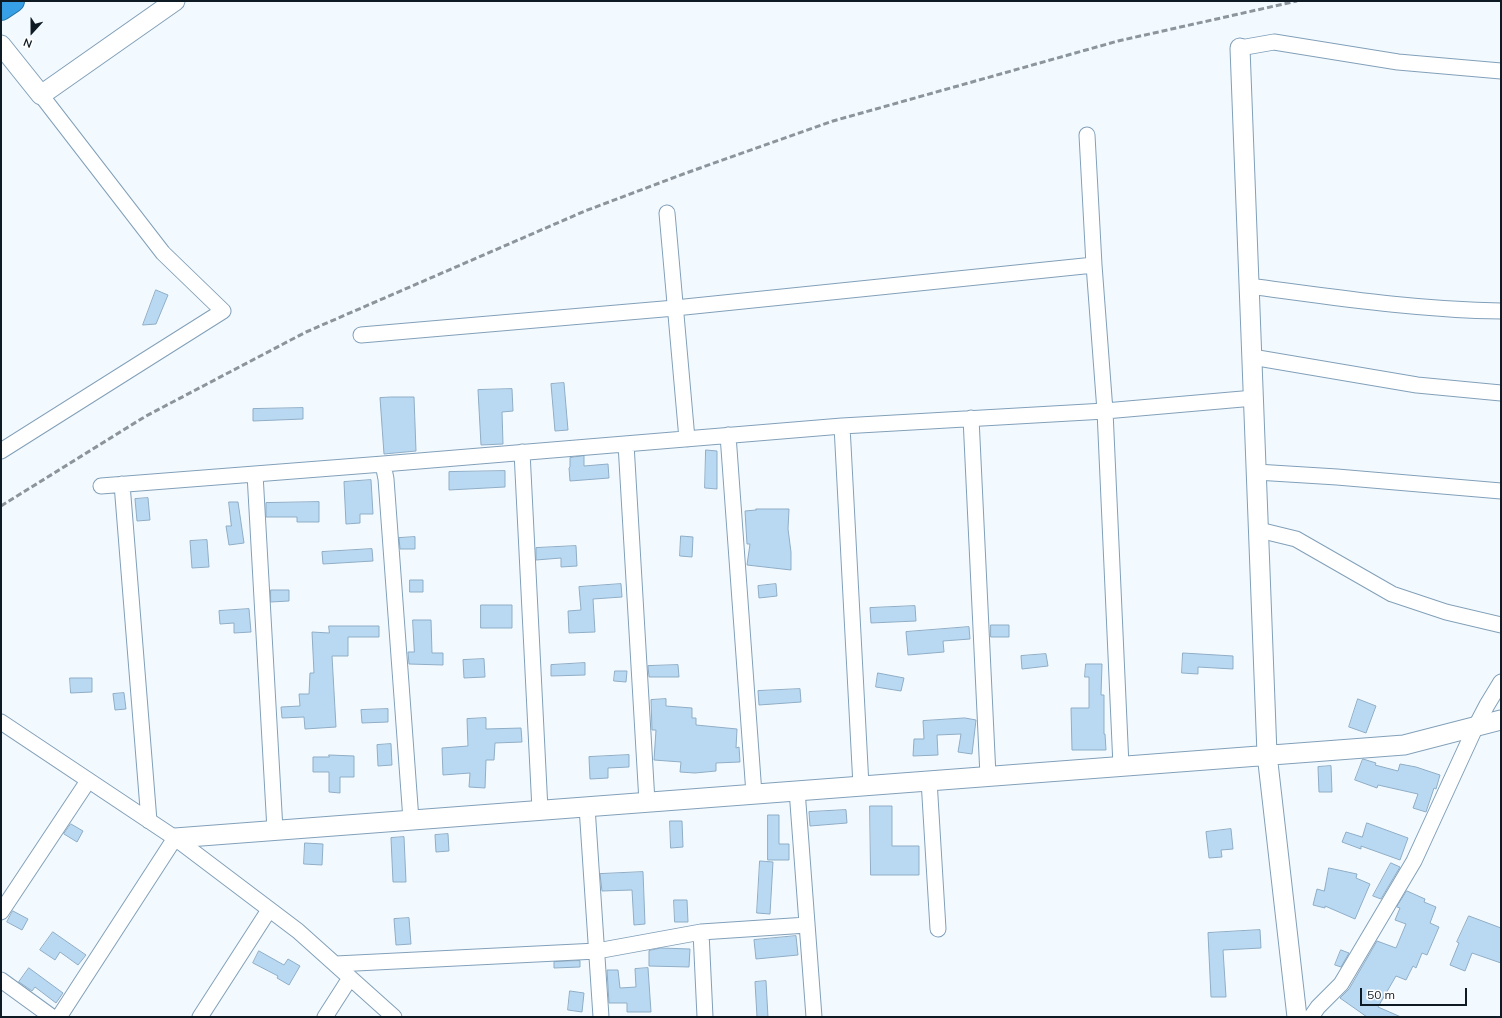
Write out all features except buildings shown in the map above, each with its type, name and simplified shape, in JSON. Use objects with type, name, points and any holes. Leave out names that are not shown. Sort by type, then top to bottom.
[{"type":"highway","points":[[1,9],[13,1]]},
{"type":"street","points":[[41,95],[175,1]]},
{"type":"street","points":[[1297,1017],[1267,754],[1240,48],[1274,42],[1398,62],[1501,71]]},
{"type":"street","points":[[1,451],[223,311],[163,253],[41,95],[4,50]]},
{"type":"street","points":[[1087,135],[1094,265],[1105,411],[1121,766]]},
{"type":"street","points":[[667,213],[687,438]]},
{"type":"street","points":[[361,335],[675,308],[1094,265]]},
{"type":"street","points":[[1249,286],[1388,305],[1464,310],[1501,310]]},
{"type":"street","points":[[1252,357],[1417,385],[1501,393]]},
{"type":"street","points":[[101,486],[842,426],[1105,411],[1254,398]]},
{"type":"street","points":[[971,418],[988,776]]},
{"type":"street","points":[[842,426],[861,786]]},
{"type":"street","points":[[728,435],[754,794]]},
{"type":"street","points":[[626,444],[648,802]]},
{"type":"street","points":[[522,452],[540,810]]},
{"type":"street","points":[[383,464],[386,479],[411,820]]},
{"type":"street","points":[[1256,472],[1338,477],[1501,491]]},
{"type":"street","points":[[255,474],[275,830]]},
{"type":"street","points":[[122,484],[149,821]]},
{"type":"street","points":[[1259,530],[1296,538],[1392,594],[1446,612],[1501,625]]},
{"type":"street","points":[[1311,1017],[1318,1007],[1341,984],[1414,861],[1476,726],[1501,682]]},
{"type":"street","points":[[175,838],[1267,754],[1404,745],[1501,720]]},
{"type":"street","points":[[1,722],[175,838],[298,931],[394,1017]]},
{"type":"street","points":[[929,780],[938,929]]},
{"type":"street","points":[[1,912],[88,781]]},
{"type":"street","points":[[797,790],[814,1017]]},
{"type":"street","points":[[587,807],[601,1017]]},
{"type":"street","points":[[59,1017],[175,838]]},
{"type":"street","points":[[200,1017],[270,910]]},
{"type":"street","points":[[336,964],[597,951],[701,932],[807,925]]},
{"type":"street","points":[[701,932],[706,1017]]},
{"type":"street","points":[[325,1017],[350,978]]},
{"type":"street","points":[[1,980],[52,1017]]},
{"type":"railway","points":[[1,506],[146,416],[306,332],[585,211],[686,173],[833,121],[1118,41],[1297,1]]}]
